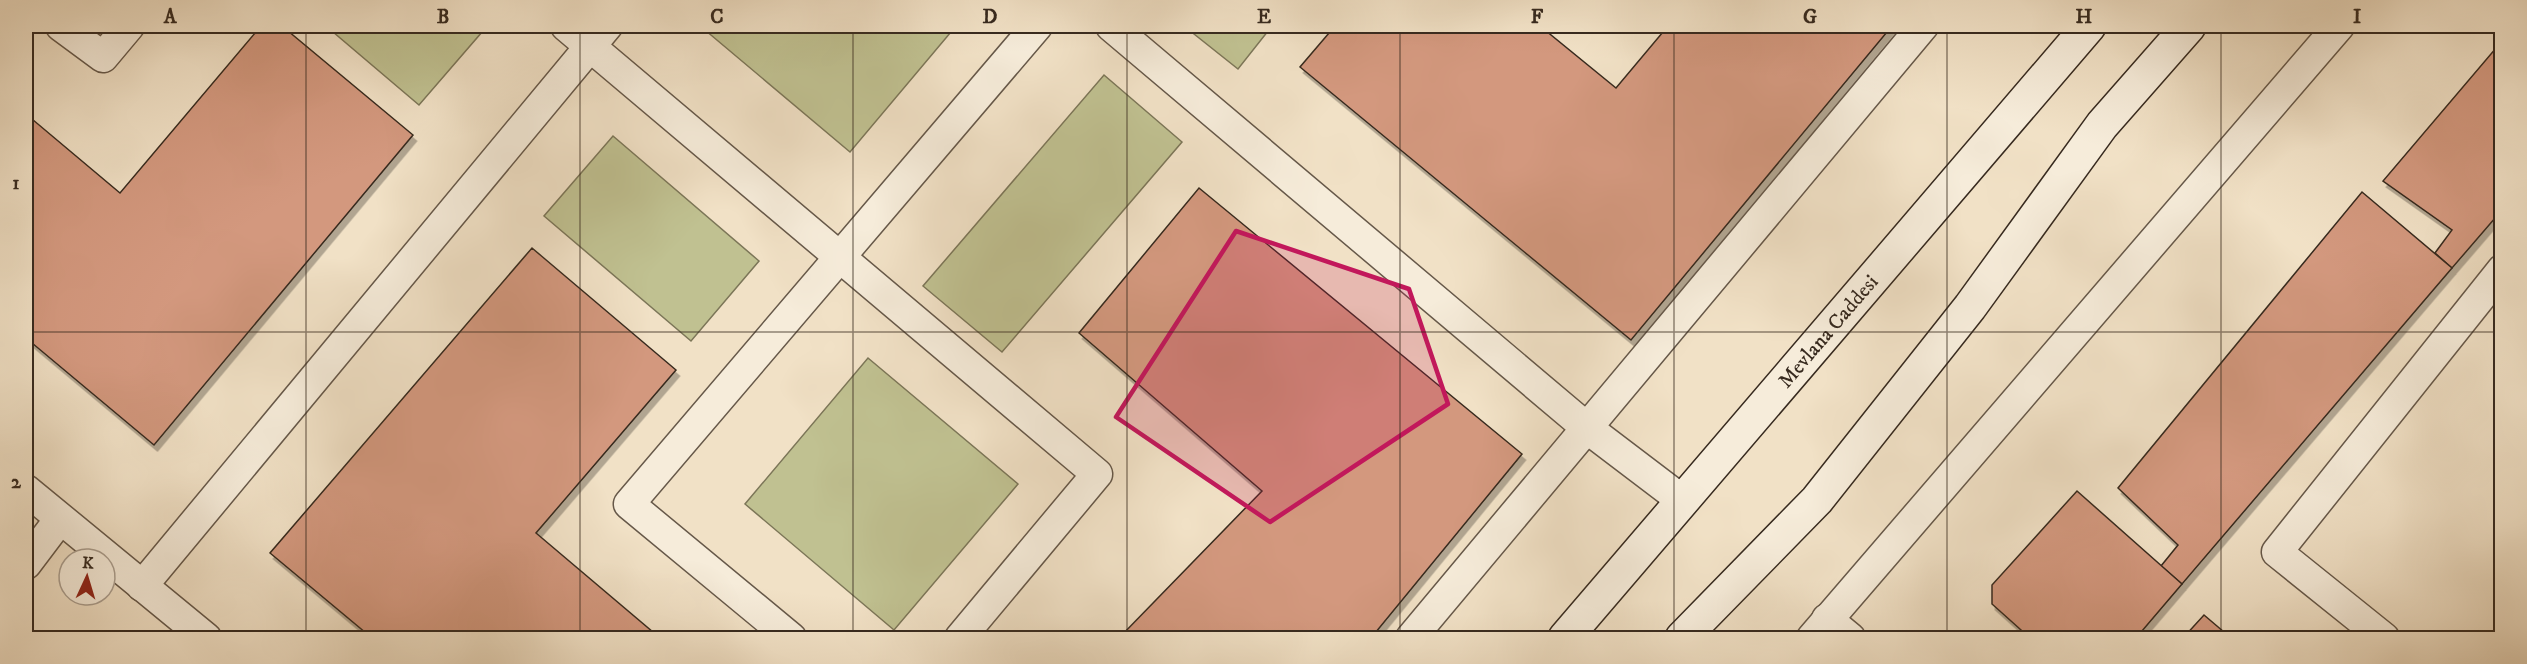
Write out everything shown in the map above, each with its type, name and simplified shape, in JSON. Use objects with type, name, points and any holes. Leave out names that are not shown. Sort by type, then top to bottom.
[{"type":"main road","name":"Mevlana Caddesi","points":[[1565,639],[2088,26]]},
{"type":"main road","points":[[1682,639],[1817,500],[1970,307],[2102,125],[2189,26]]},
{"type":"street","points":[[61,26],[103,57],[129,26]]},
{"type":"street","points":[[566,26],[599,36],[840,257],[1097,474],[960,639]]},
{"type":"street","points":[[791,639],[629,504],[1037,26]]},
{"type":"street","points":[[1112,26],[1587,428],[1683,501]]},
{"type":"street","points":[[1411,639],[1923,26]]},
{"type":"street","points":[[1850,639],[1820,629],[2339,26]]},
{"type":"street","points":[[142,586],[599,36]]},
{"type":"street","points":[[2384,639],[2277,552],[2502,270]]},
{"type":"street","points":[[26,490],[206,639]]},
{"type":"street","points":[[26,564],[60,519]]},
{"type":"highlighted area","points":[[1236,231],[1409,289],[1448,404],[1270,522],[1116,417]]},
{"type":"green space","points":[[326,26],[474,26],[482,32],[419,105]]},
{"type":"green space","points":[[709,26],[956,26],[850,152],[705,30]]},
{"type":"green space","points":[[1184,26],[1272,26],[1238,69]]},
{"type":"green space","points":[[1104,75],[1182,142],[1002,352],[923,286]]},
{"type":"green space","points":[[613,136],[759,261],[691,341],[544,216]]},
{"type":"green space","points":[[868,358],[1018,484],[894,630],[745,504]]},
{"type":"building","points":[[261,26],[282,26],[413,135],[154,445],[26,338],[26,114],[120,193]]},
{"type":"building","points":[[1335,26],[1540,26],[1616,88],[1668,26],[1892,26],[1631,340],[1300,67]]},
{"type":"building","points":[[2502,41],[2502,210],[2452,268],[2435,253],[2452,230],[2383,181]]},
{"type":"building","points":[[1199,188],[1522,454],[1371,638],[1119,638],[1262,491],[1079,333]]},
{"type":"building","points":[[2362,192],[2452,268],[2182,584],[2161,566],[2178,545],[2118,488]]},
{"type":"building","points":[[532,248],[676,370],[536,533],[660,638],[372,638],[270,553]]},
{"type":"building","points":[[2077,491],[2182,584],[2136,638],[2030,638],[1992,604],[1992,585]]},
{"type":"building","points":[[2204,615],[2231,638],[2183,638]]}]
